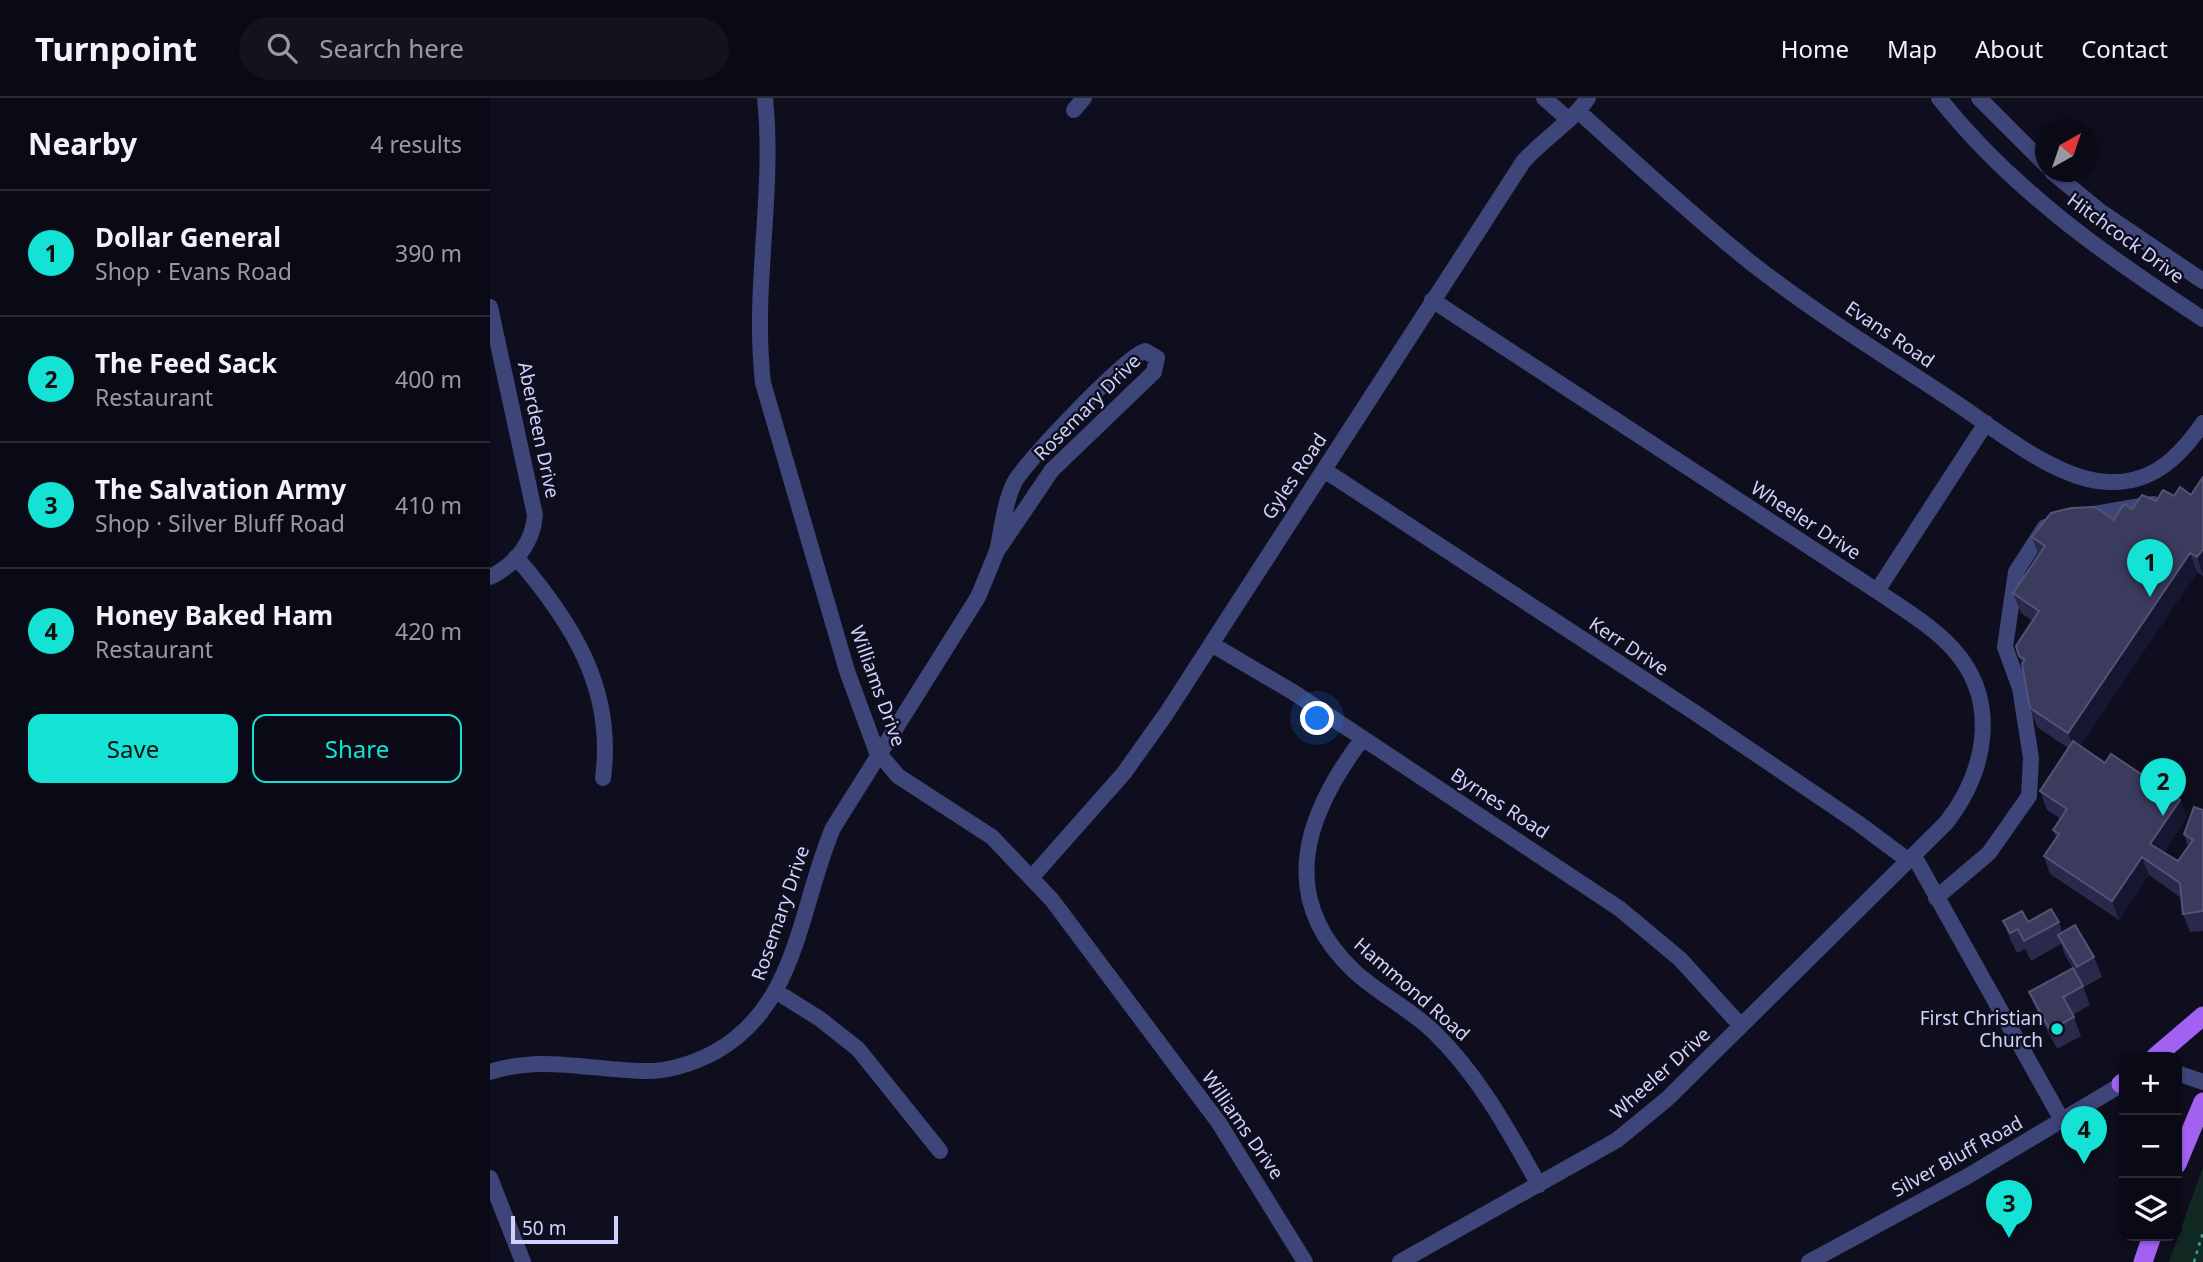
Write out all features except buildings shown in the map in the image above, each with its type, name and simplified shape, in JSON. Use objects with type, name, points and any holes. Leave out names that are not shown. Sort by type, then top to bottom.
[{"type":"main road","points":[[2161,1052],[2203,1016]]},
{"type":"main road","points":[[2182,1152],[2203,1102]]},
{"type":"main road","points":[[2143,1262],[2150,1241]]},
{"type":"street","name":"Williams Drive","points":[[765,98],[769,150],[760,333],[764,383],[847,671],[880,757],[898,776],[992,837],[1032,877],[1219,1123],[1305,1262]]},
{"type":"street","name":"Evans Road","points":[[1544,98],[1578,110],[1632,163],[1798,298],[1986,423],[2068,473],[2111,482],[2140,478],[2168,464],[2184,449],[2203,423]]},
{"type":"street","name":"Hitchcock Drive","points":[[1939,98],[1995,161],[2070,227],[2203,319]]},
{"type":"street","points":[[1979,98],[2035,154]]},
{"type":"street","name":"Gyles Road","points":[[1032,877],[1124,773],[1213,645],[1522,162],[1578,110]]},
{"type":"street","name":"Hitchcock Drive","points":[[2064,182],[2101,212],[2203,281]]},
{"type":"street","name":"Wheeler Drive","points":[[1399,1262],[1617,1140],[1667,1099],[1946,823],[1966,795],[1978,764],[1984,713],[1977,687],[1955,651],[1877,591],[1432,300]]},
{"type":"street","name":"Aberdeen Drive","points":[[490,307],[535,515],[531,537],[516,557]]},
{"type":"street","name":"Rosemary Drive","points":[[490,1072],[540,1062],[642,1071],[688,1064],[740,1035],[777,992],[785,975],[817,865],[833,828],[978,597],[997,551],[1011,491],[1033,455],[1140,352],[1154,354],[1158,363],[1154,372],[1052,470],[997,551]]},
{"type":"street","points":[[1877,591],[1986,423]]},
{"type":"street","name":"Kerr Drive","points":[[1324,470],[1718,728],[1911,859],[1936,898],[2063,1122]]},
{"type":"street","points":[[1936,898],[1989,853],[2028,796],[2031,758],[2022,699],[2005,647],[2016,572],[2046,526],[2063,519],[2166,500]]},
{"type":"street","points":[[490,577],[516,557],[550,597],[583,654],[603,712],[607,746],[603,778]]},
{"type":"street","name":"Byrnes Road","points":[[1213,645],[1363,738],[1620,909],[1680,959],[1741,1026]]},
{"type":"street","name":"Hammond Road","points":[[1363,738],[1332,781],[1309,839],[1309,890],[1320,925],[1351,968],[1432,1030],[1473,1075],[1491,1098],[1539,1185]]},
{"type":"street","points":[[777,992],[820,1019],[858,1049],[940,1150]]},
{"type":"street","points":[[2182,1075],[2203,1082]]},
{"type":"street","name":"Silver Bluff Road","points":[[1820,1259],[2063,1122],[2119,1086]]},
{"type":"street","points":[[490,1178],[523,1262]]},
{"type":"path","points":[[2194,1262],[2203,1232]]},
{"type":"green space","points":[[2203,1167],[2203,1262],[2169,1262],[2177,1241],[2182,1241],[2182,1226]]},
{"type":"place","name":"Dollar General","points":[[2150,597]]},
{"type":"place","name":"The Feed Sack","points":[[2163,816]]},
{"type":"place","name":"First Christian Church","points":[[2057,1029]]},
{"type":"place","name":"Honey Baked Ham","points":[[2084,1164]]},
{"type":"place","name":"The Salvation Army","points":[[2009,1238]]}]
